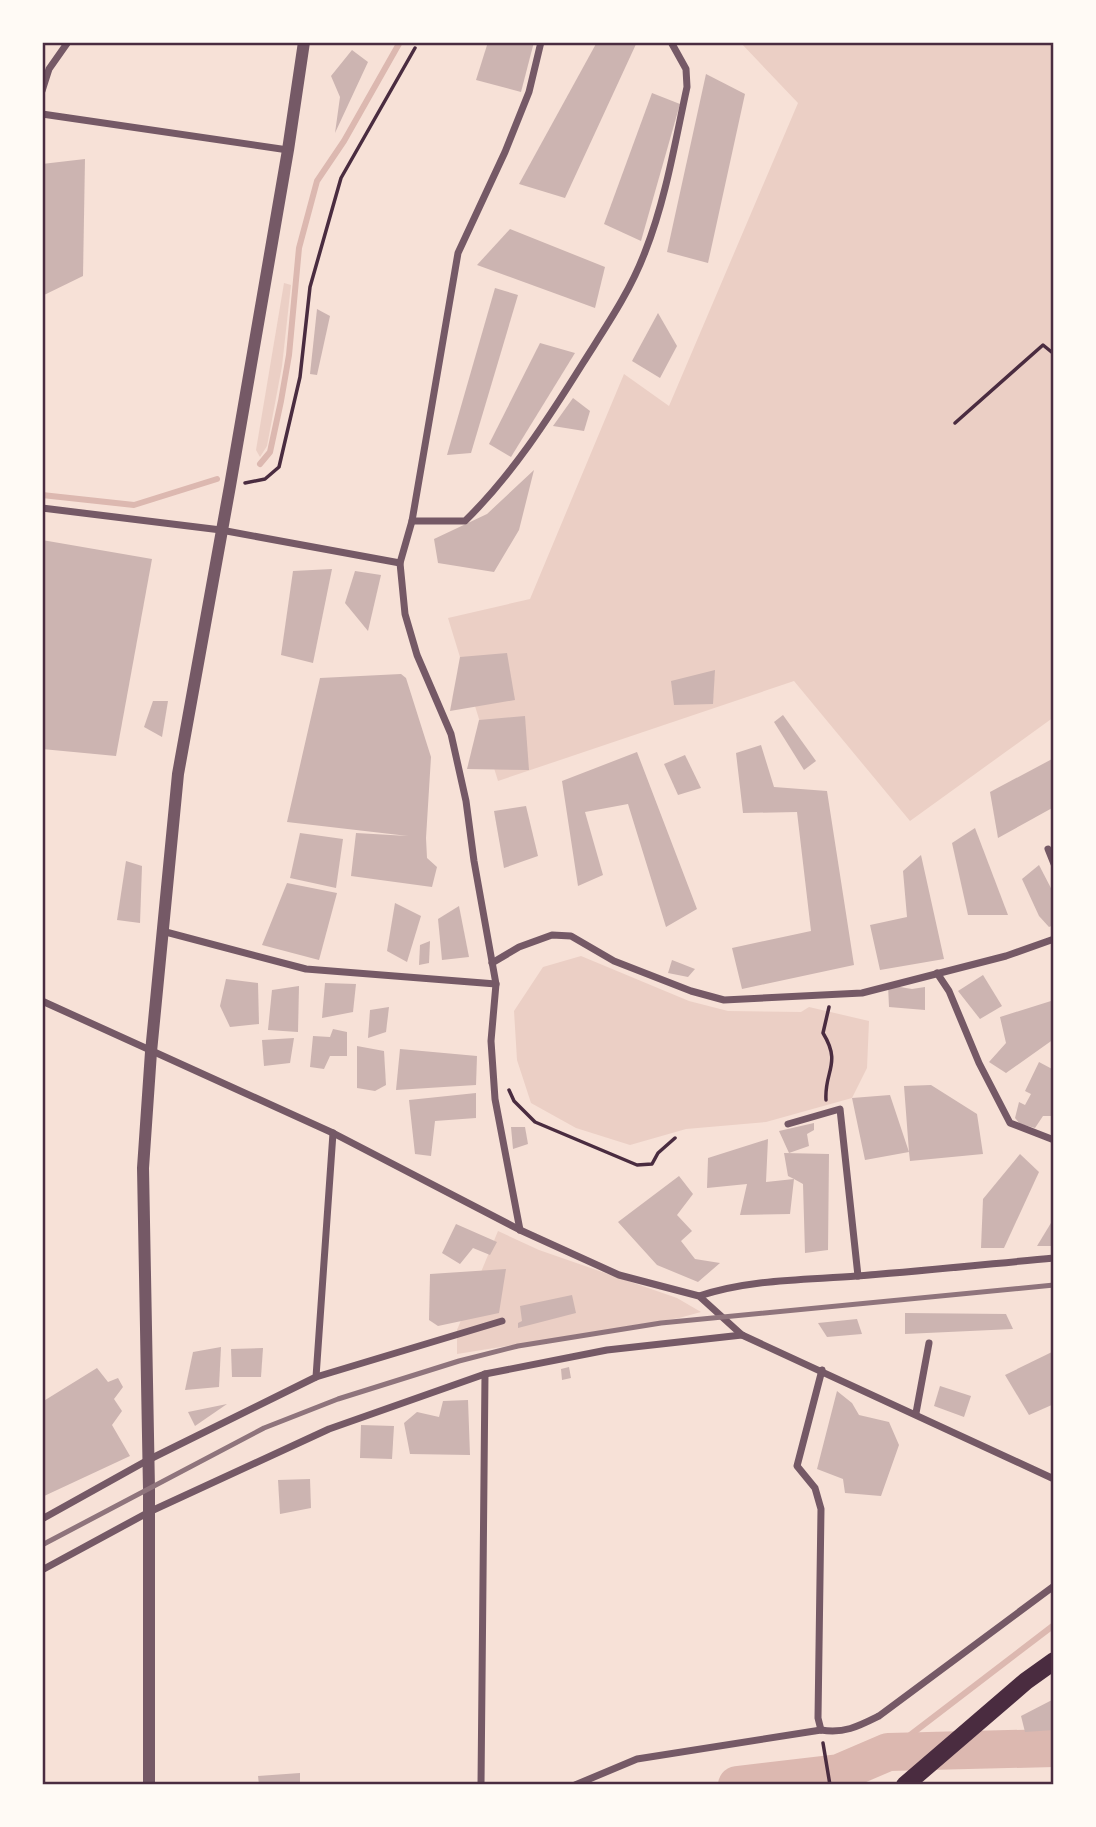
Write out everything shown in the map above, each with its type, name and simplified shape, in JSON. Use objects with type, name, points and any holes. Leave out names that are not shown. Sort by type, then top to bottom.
[{"type":"main road","points":[[905,1785],[1005,1698],[1054,1661]]},
{"type":"street","points":[[42,91],[46,67],[68,42]]},
{"type":"street","points":[[149,1785],[149,1512],[143,1168],[150,1052],[178,774],[288,150],[304,42]]},
{"type":"street","points":[[520,1230],[495,1098],[491,1041],[496,984],[466,801],[451,734],[410,635],[400,563],[412,521],[458,253],[505,152],[529,92],[541,42]]},
{"type":"street","points":[[412,521],[465,521],[491,496],[548,417],[615,313],[653,231],[687,87],[686,69],[671,42]]},
{"type":"street","points":[[42,114],[288,150]]},
{"type":"street","points":[[42,508],[221,530],[400,563]]},
{"type":"street","points":[[1048,849],[1054,864]]},
{"type":"street","points":[[162,931],[306,969],[496,984]]},
{"type":"street","points":[[492,963],[519,947],[552,935],[571,936],[614,961],[724,1000],[862,993],[1006,956],[1054,939]]},
{"type":"street","points":[[937,973],[949,991],[979,1063],[1010,1123],[1054,1140]]},
{"type":"street","points":[[42,1001],[333,1133],[520,1230],[619,1275],[699,1296],[742,1335],[1054,1479]]},
{"type":"street","points":[[788,1124],[840,1110],[858,1276]]},
{"type":"street","points":[[316,1377],[333,1133]]},
{"type":"street","points":[[699,1296],[725,1287],[768,1282],[1054,1258]]},
{"type":"street","points":[[42,1519],[148,1460],[316,1377],[502,1321]]},
{"type":"street","points":[[42,1570],[149,1512],[329,1429],[485,1374],[607,1350],[742,1335]]},
{"type":"street","points":[[916,1413],[929,1343]]},
{"type":"street","points":[[821,1730],[818,1718],[821,1509],[815,1488],[797,1466],[822,1370]]},
{"type":"street","points":[[481,1785],[485,1374]]},
{"type":"street","points":[[575,1785],[637,1759],[821,1730],[849,1731],[879,1716],[1054,1586]]},
{"type":"path","points":[[230,486],[265,478],[279,467],[300,376],[310,287],[341,178],[415,48]]},
{"type":"path","points":[[955,423],[1043,345],[1054,354]]},
{"type":"path","points":[[828,994],[830,1005],[823,1033],[831,1046],[833,1063],[825,1088],[828,1113]]},
{"type":"path","points":[[509,1089],[514,1101],[535,1122],[637,1165],[652,1164],[658,1153],[675,1138]]},
{"type":"path","points":[[821,1730],[830,1785]]},
{"type":"shaded area","points":[[740,42],[1054,42],[1054,717],[910,821],[794,681],[498,781],[448,618],[530,599],[624,374],[669,406],[798,103]]},
{"type":"shaded area","points":[[284,283],[291,285],[282,366],[267,446],[260,457],[256,450]]},
{"type":"shaded area","points":[[581,956],[689,1001],[728,1011],[801,1012],[809,1007],[869,1021],[867,1068],[852,1098],[766,1122],[686,1129],[630,1145],[576,1128],[531,1103],[517,1060],[514,1011],[543,967]]},
{"type":"shaded area","points":[[498,1231],[539,1250],[677,1298],[701,1312],[679,1318],[457,1354],[457,1330]]},
{"type":"building","points":[[488,42],[534,42],[521,92],[476,80]]},
{"type":"building","points":[[597,42],[637,42],[565,198],[519,184]]},
{"type":"building","points":[[352,50],[368,62],[335,133],[340,97],[331,76]]},
{"type":"building","points":[[706,74],[745,94],[708,263],[667,252]]},
{"type":"building","points":[[652,93],[680,104],[641,241],[604,224]]},
{"type":"building","points":[[85,159],[83,276],[42,296],[42,164]]},
{"type":"building","points":[[510,229],[605,267],[595,308],[477,265]]},
{"type":"building","points":[[495,288],[518,295],[471,453],[447,455]]},
{"type":"building","points":[[317,309],[330,316],[317,375],[310,374]]},
{"type":"building","points":[[658,313],[677,346],[660,378],[632,361]]},
{"type":"building","points":[[540,343],[575,353],[511,457],[489,444]]},
{"type":"building","points":[[573,398],[590,411],[584,431],[553,426]]},
{"type":"building","points":[[534,470],[519,530],[494,572],[438,563],[434,539],[487,514]]},
{"type":"building","points":[[42,540],[152,559],[116,756],[42,749]]},
{"type":"building","points":[[332,569],[313,663],[281,655],[293,571]]},
{"type":"building","points":[[355,571],[381,575],[368,631],[345,603]]},
{"type":"building","points":[[507,653],[515,700],[450,711],[460,657]]},
{"type":"building","points":[[715,670],[713,704],[674,705],[671,681]]},
{"type":"building","points":[[401,674],[406,678],[431,757],[426,838],[427,858],[437,867],[432,887],[351,876],[356,833],[408,836],[287,822],[320,678]]},
{"type":"building","points":[[153,701],[168,701],[162,737],[144,727]]},
{"type":"building","points":[[783,715],[816,761],[804,770],[774,722]]},
{"type":"building","points":[[525,716],[529,770],[467,769],[479,720]]},
{"type":"building","points":[[761,745],[774,787],[827,791],[854,965],[742,989],[732,948],[811,931],[797,812],[743,813],[736,753]]},
{"type":"building","points":[[637,752],[697,909],[666,927],[628,804],[585,812],[603,875],[578,886],[562,781]]},
{"type":"building","points":[[685,755],[701,788],[678,795],[664,764]]},
{"type":"building","points":[[1054,758],[1054,807],[998,838],[990,792]]},
{"type":"building","points":[[526,806],[538,856],[504,868],[494,811]]},
{"type":"building","points":[[975,828],[1008,915],[968,915],[952,843]]},
{"type":"building","points":[[300,833],[343,839],[336,888],[290,878]]},
{"type":"building","points":[[921,855],[944,959],[880,970],[870,925],[907,917],[903,871]]},
{"type":"building","points":[[126,861],[142,866],[140,923],[117,920]]},
{"type":"building","points":[[1039,865],[1054,894],[1054,925],[1049,927],[1039,916],[1022,879]]},
{"type":"building","points":[[287,883],[337,893],[319,960],[262,945]]},
{"type":"building","points":[[395,903],[421,916],[407,962],[387,951]]},
{"type":"building","points":[[459,906],[469,957],[442,960],[438,919]]},
{"type":"building","points":[[430,941],[429,963],[419,965],[420,945]]},
{"type":"building","points":[[672,960],[695,969],[688,977],[668,973]]},
{"type":"building","points":[[983,975],[1002,1006],[980,1019],[958,991]]},
{"type":"building","points":[[226,979],[258,983],[259,1024],[230,1027],[220,1006]]},
{"type":"building","points":[[325,983],[356,984],[353,1012],[322,1018]]},
{"type":"building","points":[[888,985],[912,989],[925,987],[925,1010],[889,1007]]},
{"type":"building","points":[[299,986],[298,1032],[268,1030],[272,990]]},
{"type":"building","points":[[1051,1001],[1054,1005],[1054,1039],[1006,1073],[989,1062],[1006,1043],[1000,1017]]},
{"type":"building","points":[[389,1007],[386,1032],[368,1038],[370,1010]]},
{"type":"building","points":[[333,1029],[347,1032],[347,1056],[330,1056],[324,1069],[310,1067],[313,1036],[330,1037]]},
{"type":"building","points":[[294,1038],[290,1063],[264,1066],[262,1040]]},
{"type":"building","points":[[357,1046],[384,1051],[386,1085],[375,1091],[357,1088]]},
{"type":"building","points":[[400,1049],[477,1056],[476,1085],[396,1090]]},
{"type":"building","points":[[1039,1062],[1054,1070],[1054,1111],[1051,1116],[1043,1116],[1035,1128],[1020,1124],[1015,1118],[1019,1102],[1025,1105],[1031,1094],[1025,1091]]},
{"type":"building","points":[[931,1085],[977,1114],[983,1154],[910,1161],[904,1086]]},
{"type":"building","points":[[476,1093],[476,1118],[435,1121],[431,1156],[415,1154],[409,1100]]},
{"type":"building","points":[[890,1095],[909,1152],[865,1160],[852,1098]]},
{"type":"building","points":[[814,1123],[814,1130],[807,1134],[809,1146],[789,1153],[779,1131]]},
{"type":"building","points":[[511,1127],[525,1127],[528,1144],[513,1149]]},
{"type":"building","points":[[768,1139],[766,1182],[794,1179],[790,1214],[740,1215],[747,1184],[707,1188],[708,1158]]},
{"type":"building","points":[[784,1153],[829,1154],[828,1250],[805,1253],[803,1184],[788,1176]]},
{"type":"building","points":[[1020,1154],[1039,1172],[1004,1248],[981,1248],[983,1199]]},
{"type":"building","points":[[679,1176],[693,1194],[677,1215],[692,1231],[681,1241],[695,1259],[720,1263],[698,1282],[657,1265],[618,1222]]},
{"type":"building","points":[[1054,1218],[1054,1246],[1037,1246]]},
{"type":"building","points":[[456,1224],[497,1242],[490,1255],[473,1248],[460,1264],[442,1253]]},
{"type":"building","points":[[506,1269],[499,1313],[438,1326],[429,1320],[430,1274]]},
{"type":"building","points":[[572,1295],[576,1313],[518,1328],[518,1323],[522,1321],[520,1306]]},
{"type":"building","points":[[905,1313],[1006,1314],[1013,1329],[905,1334]]},
{"type":"building","points":[[857,1319],[862,1334],[827,1337],[818,1323]]},
{"type":"building","points":[[221,1347],[219,1387],[185,1390],[193,1352]]},
{"type":"building","points":[[263,1348],[261,1377],[232,1377],[231,1349]]},
{"type":"building","points":[[1054,1351],[1054,1404],[1029,1415],[1005,1375]]},
{"type":"building","points":[[569,1367],[571,1378],[562,1380],[561,1369]]},
{"type":"building","points":[[97,1368],[108,1382],[118,1378],[123,1387],[114,1399],[122,1411],[112,1425],[130,1456],[42,1497],[42,1402]]},
{"type":"building","points":[[940,1386],[971,1396],[964,1417],[934,1406]]},
{"type":"building","points":[[837,1391],[852,1403],[859,1415],[889,1422],[899,1445],[881,1496],[845,1493],[843,1479],[817,1469]]},
{"type":"building","points":[[468,1400],[470,1455],[410,1454],[404,1423],[417,1412],[439,1417],[443,1401]]},
{"type":"building","points":[[227,1404],[195,1426],[188,1412]]},
{"type":"building","points":[[361,1425],[394,1426],[392,1459],[360,1458]]},
{"type":"building","points":[[310,1479],[311,1508],[280,1514],[278,1480]]},
{"type":"building","points":[[1052,1700],[1054,1730],[1025,1732],[1021,1716]]},
{"type":"building","points":[[300,1773],[300,1785],[259,1785],[258,1776]]},
{"type":"waterway","points":[[260,464],[270,452],[281,401],[289,355],[299,248],[317,181],[344,141],[400,42]]},
{"type":"waterway","points":[[42,495],[134,505],[217,479]]},
{"type":"waterway","points":[[888,1752],[1054,1625]]},
{"type":"waterway","points":[[737,1785],[839,1773],[888,1752],[1054,1748]]},
{"type":"railway","points":[[42,1545],[264,1428],[338,1399],[459,1361],[518,1346],[661,1323],[1054,1285]]}]
